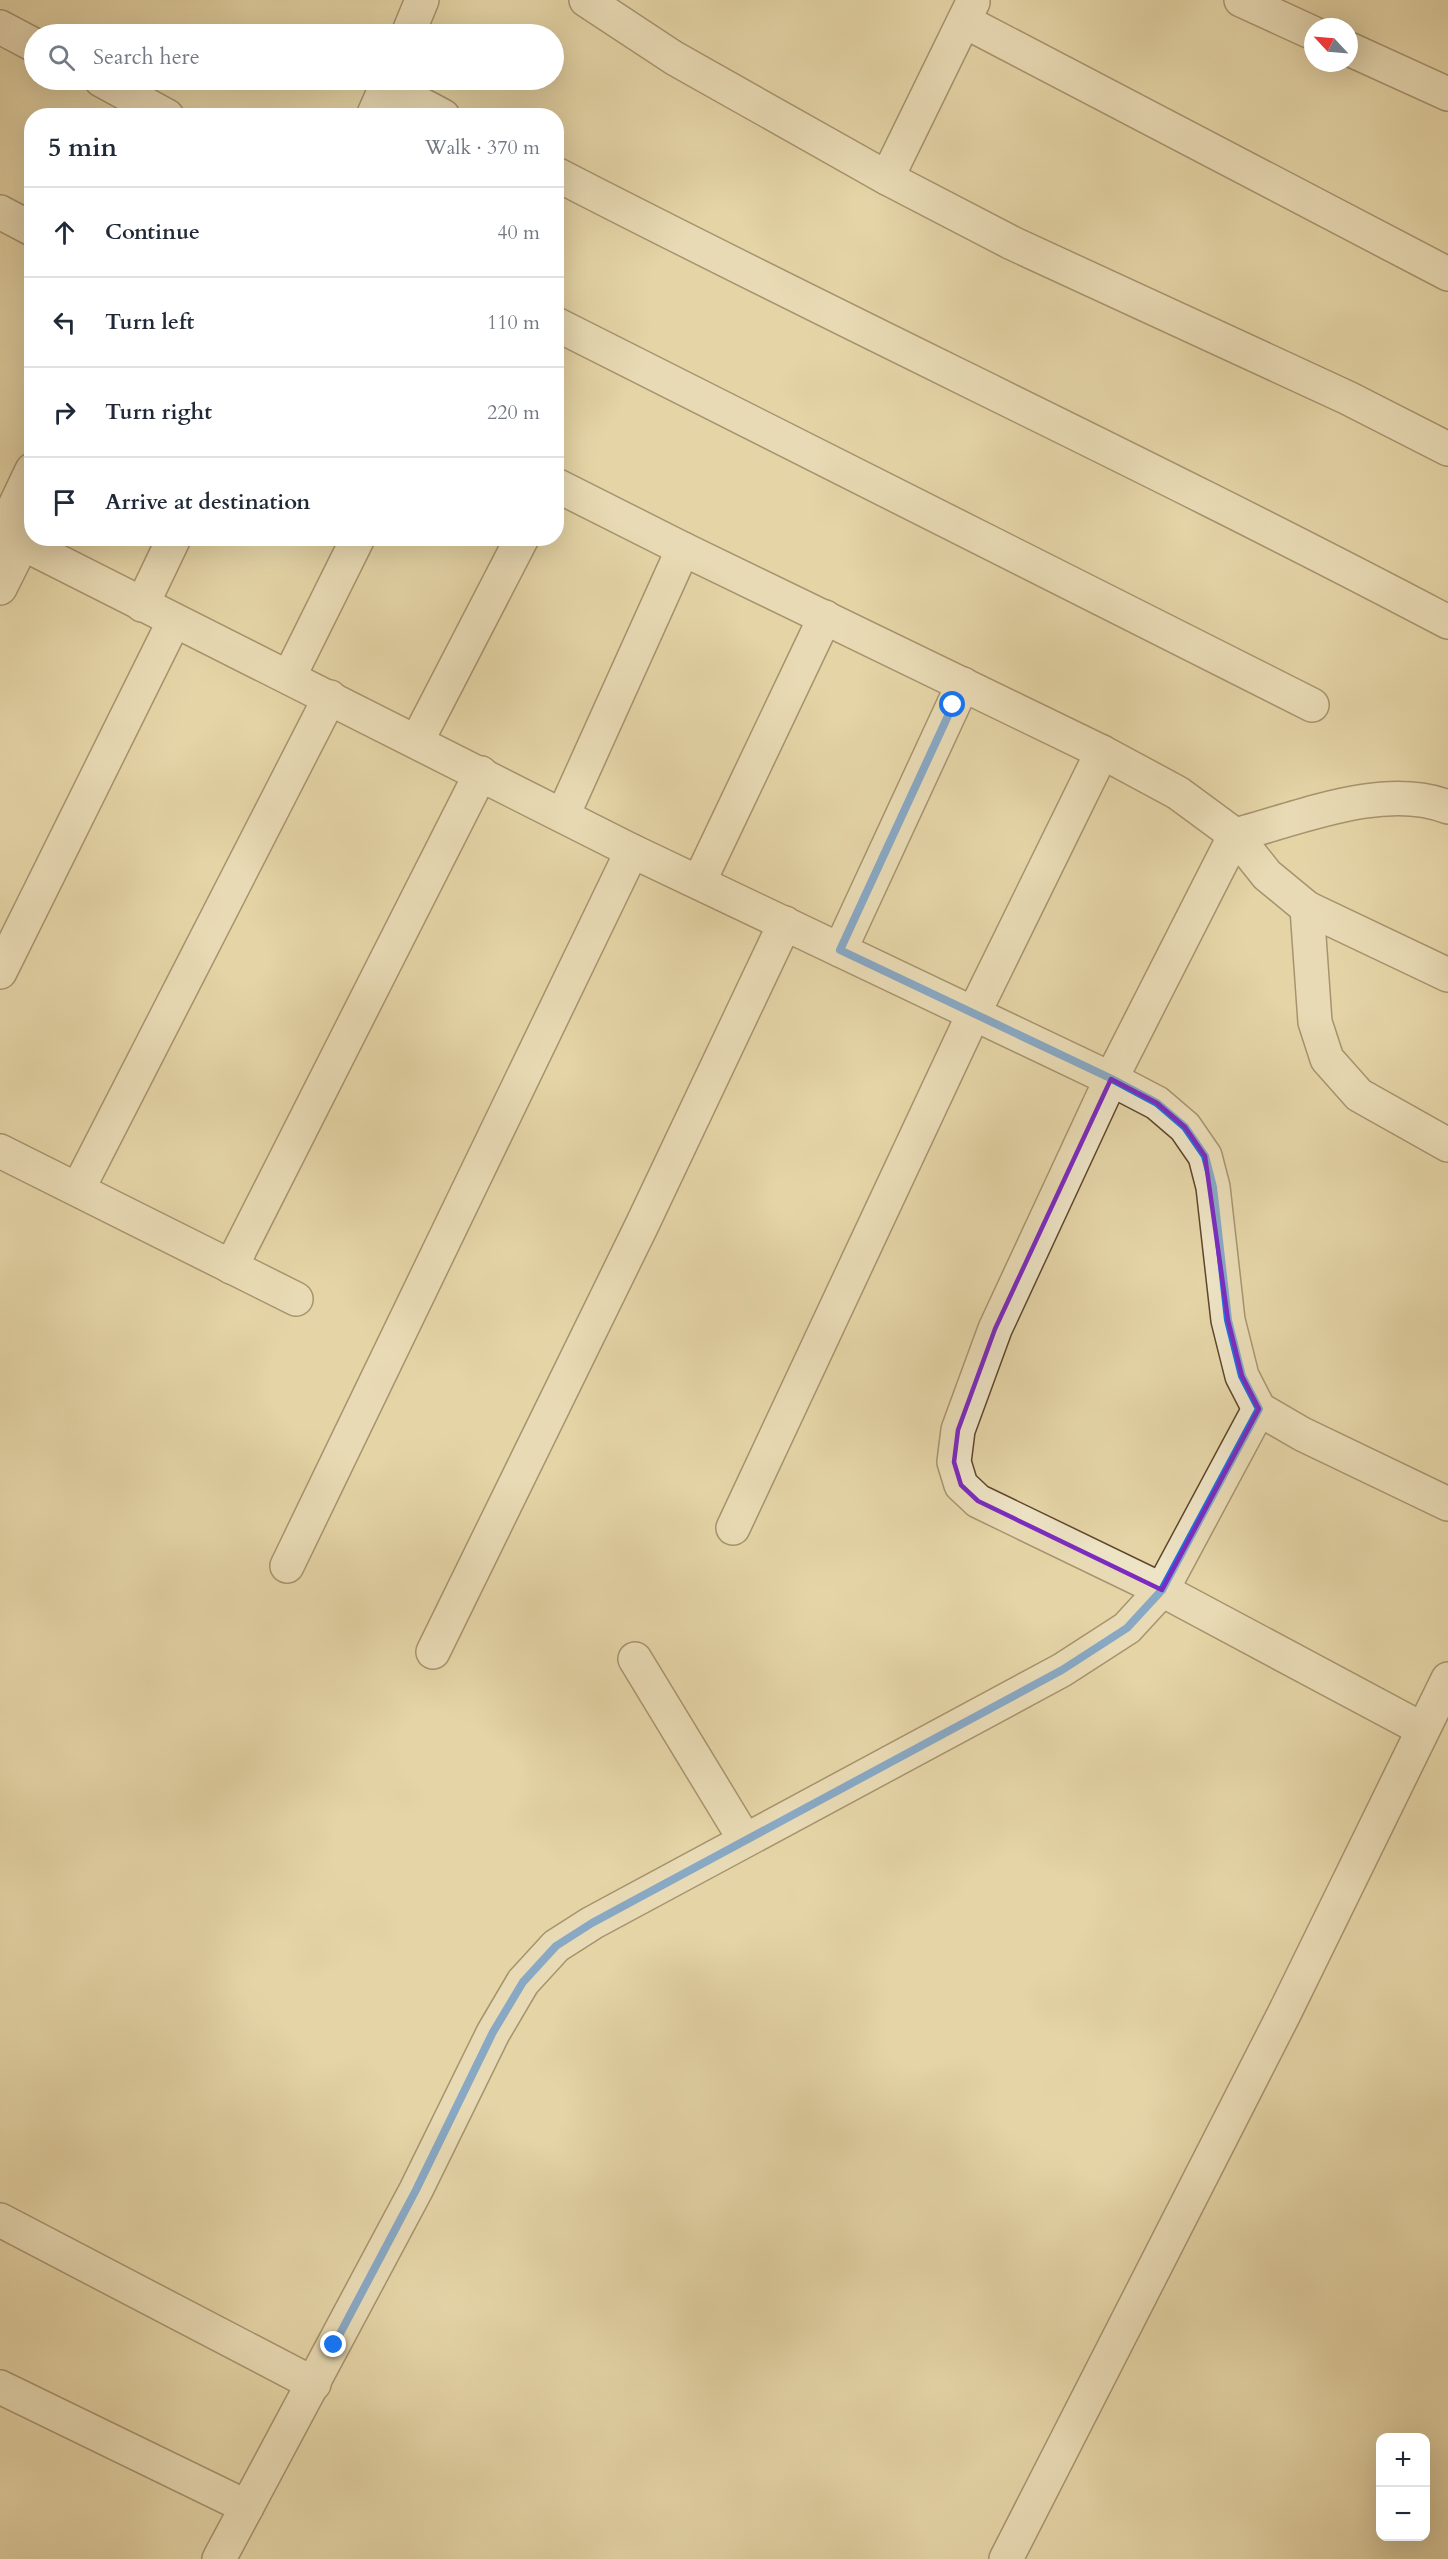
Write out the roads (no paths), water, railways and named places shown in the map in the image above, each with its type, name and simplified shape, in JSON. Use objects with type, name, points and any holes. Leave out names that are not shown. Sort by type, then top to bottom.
[{"type":"street","points":[[412,24],[422,0]]},
{"type":"street","points":[[586,0],[674,58],[887,178],[1012,243],[1348,398],[1448,449]]},
{"type":"street","points":[[1240,0],[1304,29]]},
{"type":"street","points":[[887,178],[969,10],[1448,274]]},
{"type":"street","points":[[0,27],[24,40]]},
{"type":"street","points":[[1358,53],[1448,94]]},
{"type":"street","points":[[119,90],[152,108]]},
{"type":"street","points":[[376,108],[384,90]]},
{"type":"street","points":[[399,90],[429,108]]},
{"type":"street","points":[[564,178],[746,272],[1312,550],[1448,622]]},
{"type":"street","points":[[0,212],[24,224]]},
{"type":"street","points":[[564,328],[1312,705]]},
{"type":"street","points":[[564,488],[683,549],[1102,753],[1178,793],[1235,835],[1267,874],[1307,908],[1448,975]]},
{"type":"street","points":[[0,588],[8,536],[24,492]]},
{"type":"street","points":[[8,536],[24,544]]},
{"type":"street","points":[[27,546],[632,851],[973,1015],[1112,1079],[1164,1109],[1185,1127],[1205,1156],[1213,1187],[1228,1320],[1242,1376],[1259,1409],[1302,1434],[1448,1504]]},
{"type":"street","points":[[142,605],[170,546]]},
{"type":"street","points":[[289,677],[354,546]]},
{"type":"street","points":[[417,741],[518,546]]},
{"type":"street","points":[[562,815],[683,549]]},
{"type":"street","points":[[699,882],[825,617]]},
{"type":"street","points":[[0,972],[174,621]]},
{"type":"street","points":[[840,950],[963,684]]},
{"type":"street","points":[[78,1189],[330,697]]},
{"type":"street","points":[[734,1528],[973,1015],[1102,753]]},
{"type":"street","points":[[231,1267],[481,773]]},
{"type":"street","points":[[1422,1729],[1162,1590],[978,1501],[961,1485],[954,1462],[958,1430],[995,1329],[1112,1079],[1235,835],[1367,799],[1399,796],[1436,802],[1448,807]]},
{"type":"street","points":[[286,1566],[632,851]]},
{"type":"street","points":[[1307,908],[1315,1022],[1327,1059],[1359,1095],[1448,1146]]},
{"type":"street","points":[[433,1652],[642,1226],[785,923]]},
{"type":"street","points":[[0,1151],[296,1299]]},
{"type":"street","points":[[219,2559],[416,2190],[493,2032],[523,1982],[556,1946],[574,1935],[745,1840],[1062,1670],[1127,1628],[1162,1590],[1259,1409]]},
{"type":"street","points":[[635,1659],[745,1840]]},
{"type":"street","points":[[1006,2559],[1284,2014],[1448,1679]]},
{"type":"street","points":[[0,2220],[314,2384]]},
{"type":"street","points":[[0,2387],[247,2507]]}]
